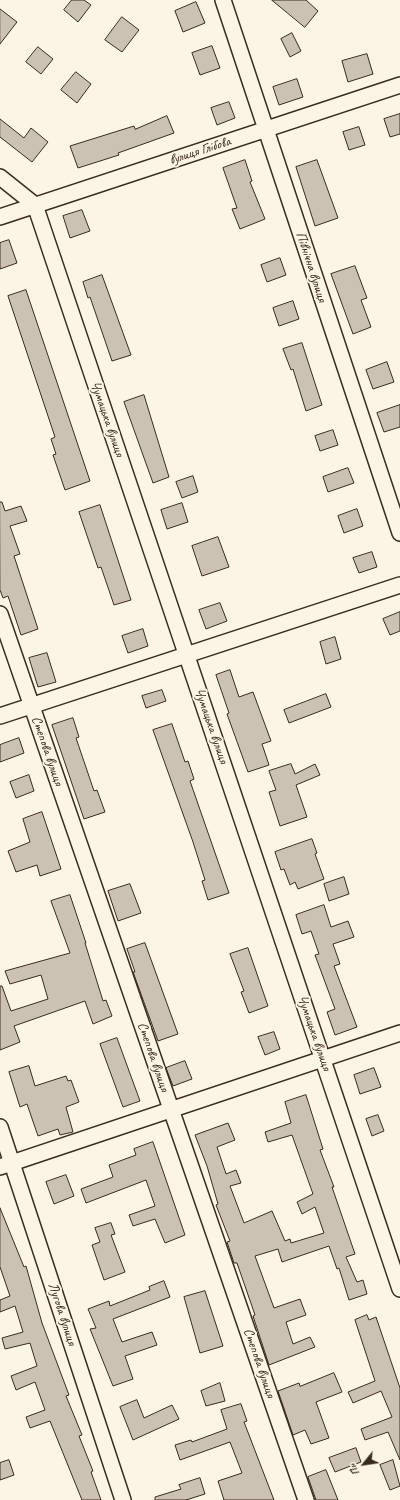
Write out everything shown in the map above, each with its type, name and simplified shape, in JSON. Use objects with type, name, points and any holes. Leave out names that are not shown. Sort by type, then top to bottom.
[{"type":"street","name":"Північна вулиця","points":[[223,0],[400,533]]},
{"type":"street","name":"вулиця Глібова","points":[[0,217],[400,86]]},
{"type":"street","points":[[0,177],[35,205]]},
{"type":"street","name":"Чумацька вулиця","points":[[35,205],[400,1289]]},
{"type":"street","points":[[0,716],[400,585]]},
{"type":"street","name":"Степова вулиця","points":[[0,614],[306,1500]]},
{"type":"street","points":[[6,1165],[400,1033]]},
{"type":"street","name":"Лугова вулиця","points":[[0,1127],[6,1165],[124,1500]]},
{"type":"building","points":[[72,0],[84,0],[91,5],[78,22],[64,10]]},
{"type":"building","points":[[272,0],[306,0],[318,11],[305,27]]},
{"type":"building","points":[[196,2],[205,23],[183,32],[175,11]]},
{"type":"building","points":[[0,9],[17,22],[0,44]]},
{"type":"building","points":[[122,17],[139,30],[122,52],[105,40]]},
{"type":"building","points":[[292,33],[301,51],[290,57],[281,39]]},
{"type":"building","points":[[212,46],[220,68],[200,75],[192,53]]},
{"type":"building","points":[[38,47],[53,59],[41,74],[26,62]]},
{"type":"building","points":[[367,54],[373,74],[348,82],[342,61]]},
{"type":"building","points":[[76,72],[91,84],[77,103],[61,90]]},
{"type":"building","points":[[297,79],[303,97],[279,105],[273,87]]},
{"type":"building","points":[[229,102],[235,118],[217,125],[211,108]]},
{"type":"building","points":[[400,114],[400,134],[390,137],[384,119]]},
{"type":"building","points":[[167,116],[174,133],[118,153],[119,155],[78,168],[70,146],[134,126],[135,129]]},
{"type":"building","points":[[0,119],[24,138],[31,128],[48,142],[32,162],[0,137]]},
{"type":"building","points":[[359,127],[365,145],[349,150],[343,132]]},
{"type":"building","points":[[245,160],[252,181],[250,182],[265,219],[240,229],[232,209],[237,208],[223,168]]},
{"type":"building","points":[[317,160],[338,218],[315,226],[296,167]]},
{"type":"building","points":[[82,210],[90,231],[70,238],[63,216]]},
{"type":"building","points":[[9,240],[17,263],[0,269],[0,243]]},
{"type":"building","points":[[280,258],[286,275],[267,282],[261,265]]},
{"type":"building","points":[[355,266],[367,298],[361,300],[371,327],[353,334],[331,274]]},
{"type":"building","points":[[102,275],[131,355],[112,361],[90,297],[88,298],[83,282]]},
{"type":"building","points":[[26,290],[90,481],[65,490],[53,455],[56,454],[51,439],[55,437],[8,296]]},
{"type":"building","points":[[293,301],[299,319],[279,326],[273,308]]},
{"type":"building","points":[[302,343],[322,405],[306,411],[293,369],[291,370],[283,349]]},
{"type":"building","points":[[387,362],[394,382],[373,389],[366,370]]},
{"type":"building","points":[[144,395],[169,477],[153,483],[124,402]]},
{"type":"building","points":[[400,405],[400,427],[384,432],[377,413]]},
{"type":"building","points":[[333,430],[338,445],[320,451],[315,436]]},
{"type":"building","points":[[348,468],[354,483],[328,492],[323,477]]},
{"type":"building","points":[[193,476],[198,492],[182,498],[176,482]]},
{"type":"building","points":[[0,502],[2,502],[5,511],[21,506],[27,521],[10,526],[20,554],[14,556],[38,629],[21,635],[8,596],[3,598],[0,590]]},
{"type":"building","points":[[182,503],[188,522],[167,529],[161,510]]},
{"type":"building","points":[[100,505],[131,600],[114,605],[101,567],[98,568],[79,512]]},
{"type":"building","points":[[357,509],[363,526],[344,533],[338,516]]},
{"type":"building","points":[[218,537],[229,567],[202,576],[192,546]]},
{"type":"building","points":[[372,552],[377,567],[359,573],[353,558]]},
{"type":"building","points":[[220,603],[227,621],[206,629],[199,610]]},
{"type":"building","points":[[400,612],[400,631],[390,635],[383,619]]},
{"type":"building","points":[[143,629],[148,646],[128,653],[122,636]]},
{"type":"building","points":[[335,637],[341,659],[326,664],[320,642]]},
{"type":"building","points":[[47,653],[56,682],[38,687],[29,658]]},
{"type":"building","points":[[230,670],[239,697],[253,692],[271,741],[262,744],[269,765],[248,772],[227,714],[229,713],[216,675]]},
{"type":"building","points":[[162,690],[166,701],[146,708],[142,696]]},
{"type":"building","points":[[326,694],[331,707],[289,723],[284,710]]},
{"type":"building","points":[[73,718],[79,737],[76,738],[94,791],[97,790],[105,812],[84,819],[52,725]]},
{"type":"building","points":[[172,724],[185,762],[188,761],[194,779],[190,781],[229,893],[208,900],[202,881],[205,880],[193,842],[153,730]]},
{"type":"building","points":[[19,738],[24,753],[0,762],[0,745]]},
{"type":"building","points":[[291,764],[295,774],[315,764],[320,775],[296,785],[307,817],[280,826],[269,792],[276,790],[269,771]]},
{"type":"building","points":[[29,775],[34,791],[16,798],[10,782]]},
{"type":"building","points":[[42,812],[61,869],[40,876],[37,865],[16,872],[8,851],[30,842],[23,819]]},
{"type":"building","points":[[312,839],[317,853],[315,854],[324,879],[298,889],[295,882],[290,885],[284,869],[281,870],[275,852]]},
{"type":"building","points":[[344,877],[349,894],[329,901],[324,884]]},
{"type":"building","points":[[130,884],[141,913],[118,921],[108,891]]},
{"type":"building","points":[[70,895],[103,1001],[106,1000],[112,1016],[93,1024],[85,1001],[14,1026],[20,1042],[0,1050],[0,986],[2,986],[11,1011],[48,999],[41,975],[10,984],[5,971],[70,953],[51,901]]},
{"type":"building","points":[[324,905],[331,927],[348,921],[354,937],[333,944],[340,964],[334,966],[357,1027],[335,1035],[327,1012],[335,1009],[315,955],[319,954],[311,931],[302,934],[296,915]]},
{"type":"building","points":[[145,943],[178,1034],[158,1041],[133,972],[135,972],[127,949]]},
{"type":"building","points":[[248,948],[268,1006],[249,1013],[241,992],[244,991],[230,954]]},
{"type":"building","points":[[274,1032],[280,1049],[265,1055],[258,1037]]},
{"type":"building","points":[[117,1038],[140,1101],[123,1107],[100,1044]]},
{"type":"building","points":[[185,1061],[192,1079],[173,1086],[166,1068]]},
{"type":"building","points":[[29,1066],[35,1086],[66,1076],[68,1081],[71,1080],[79,1102],[66,1107],[73,1132],[60,1135],[58,1129],[38,1136],[27,1104],[20,1107],[9,1072]]},
{"type":"building","points":[[374,1068],[381,1087],[360,1094],[354,1075]]},
{"type":"building","points":[[306,1095],[323,1149],[320,1150],[334,1187],[332,1187],[355,1254],[346,1257],[357,1282],[363,1280],[367,1294],[349,1300],[339,1268],[337,1269],[329,1246],[282,1262],[278,1249],[255,1256],[274,1308],[300,1299],[306,1315],[286,1322],[293,1344],[310,1337],[315,1347],[269,1365],[253,1316],[255,1315],[237,1263],[234,1263],[227,1242],[230,1241],[216,1205],[218,1204],[207,1166],[195,1135],[228,1123],[235,1140],[217,1147],[226,1174],[236,1170],[241,1183],[230,1186],[244,1223],[272,1211],[285,1241],[290,1239],[291,1243],[324,1233],[315,1207],[302,1214],[297,1202],[313,1194],[292,1135],[268,1142],[265,1132],[291,1123],[285,1102]]},
{"type":"building","points":[[378,1115],[384,1131],[372,1136],[366,1119]]},
{"type":"building","points":[[153,1142],[185,1235],[165,1243],[155,1219],[133,1226],[129,1215],[155,1206],[146,1180],[86,1203],[81,1189],[113,1177],[109,1165],[136,1155],[134,1149]]},
{"type":"building","points":[[66,1175],[74,1196],[54,1204],[46,1182]]},
{"type":"building","points":[[0,1208],[24,1267],[26,1266],[42,1323],[69,1395],[66,1396],[82,1435],[79,1436],[93,1471],[91,1472],[101,1500],[82,1500],[50,1421],[30,1428],[26,1417],[45,1410],[35,1382],[16,1390],[11,1376],[37,1366],[30,1343],[5,1349],[2,1338],[23,1332],[15,1306],[0,1312],[0,1300],[10,1296],[0,1267]]},
{"type":"building","points":[[111,1223],[115,1234],[111,1235],[125,1272],[104,1280],[92,1245],[100,1242],[95,1228]]},
{"type":"building","points":[[164,1281],[170,1297],[113,1319],[122,1342],[152,1332],[157,1345],[125,1356],[133,1379],[113,1386],[90,1329],[96,1328],[88,1309],[109,1301],[110,1306],[150,1290],[149,1287]]},
{"type":"building","points":[[205,1291],[223,1346],[200,1353],[184,1297]]},
{"type":"building","points":[[367,1315],[369,1320],[376,1317],[400,1388],[400,1460],[388,1432],[365,1440],[361,1429],[392,1417],[381,1391],[353,1403],[348,1392],[375,1381],[355,1320]]},
{"type":"building","points":[[334,1373],[342,1392],[316,1402],[329,1438],[311,1444],[305,1430],[293,1435],[278,1391],[299,1383],[300,1386]]},
{"type":"building","points":[[220,1383],[225,1401],[206,1406],[201,1391]]},
{"type":"building","points":[[137,1400],[144,1418],[172,1405],[179,1419],[133,1440],[120,1407]]},
{"type":"building","points":[[241,1404],[247,1421],[244,1422],[274,1500],[224,1500],[218,1481],[242,1473],[230,1442],[180,1460],[175,1445],[191,1440],[192,1442],[227,1429],[221,1410]]},
{"type":"building","points":[[356,1448],[361,1462],[335,1472],[329,1458]]},
{"type":"building","points":[[9,1460],[14,1475],[0,1480],[0,1463]]},
{"type":"building","points":[[393,1460],[400,1486],[390,1490],[380,1465]]},
{"type":"building","points":[[326,1470],[338,1500],[316,1500],[308,1477]]},
{"type":"building","points":[[200,1478],[205,1494],[186,1500],[155,1500],[155,1497],[181,1489],[179,1485]]}]
